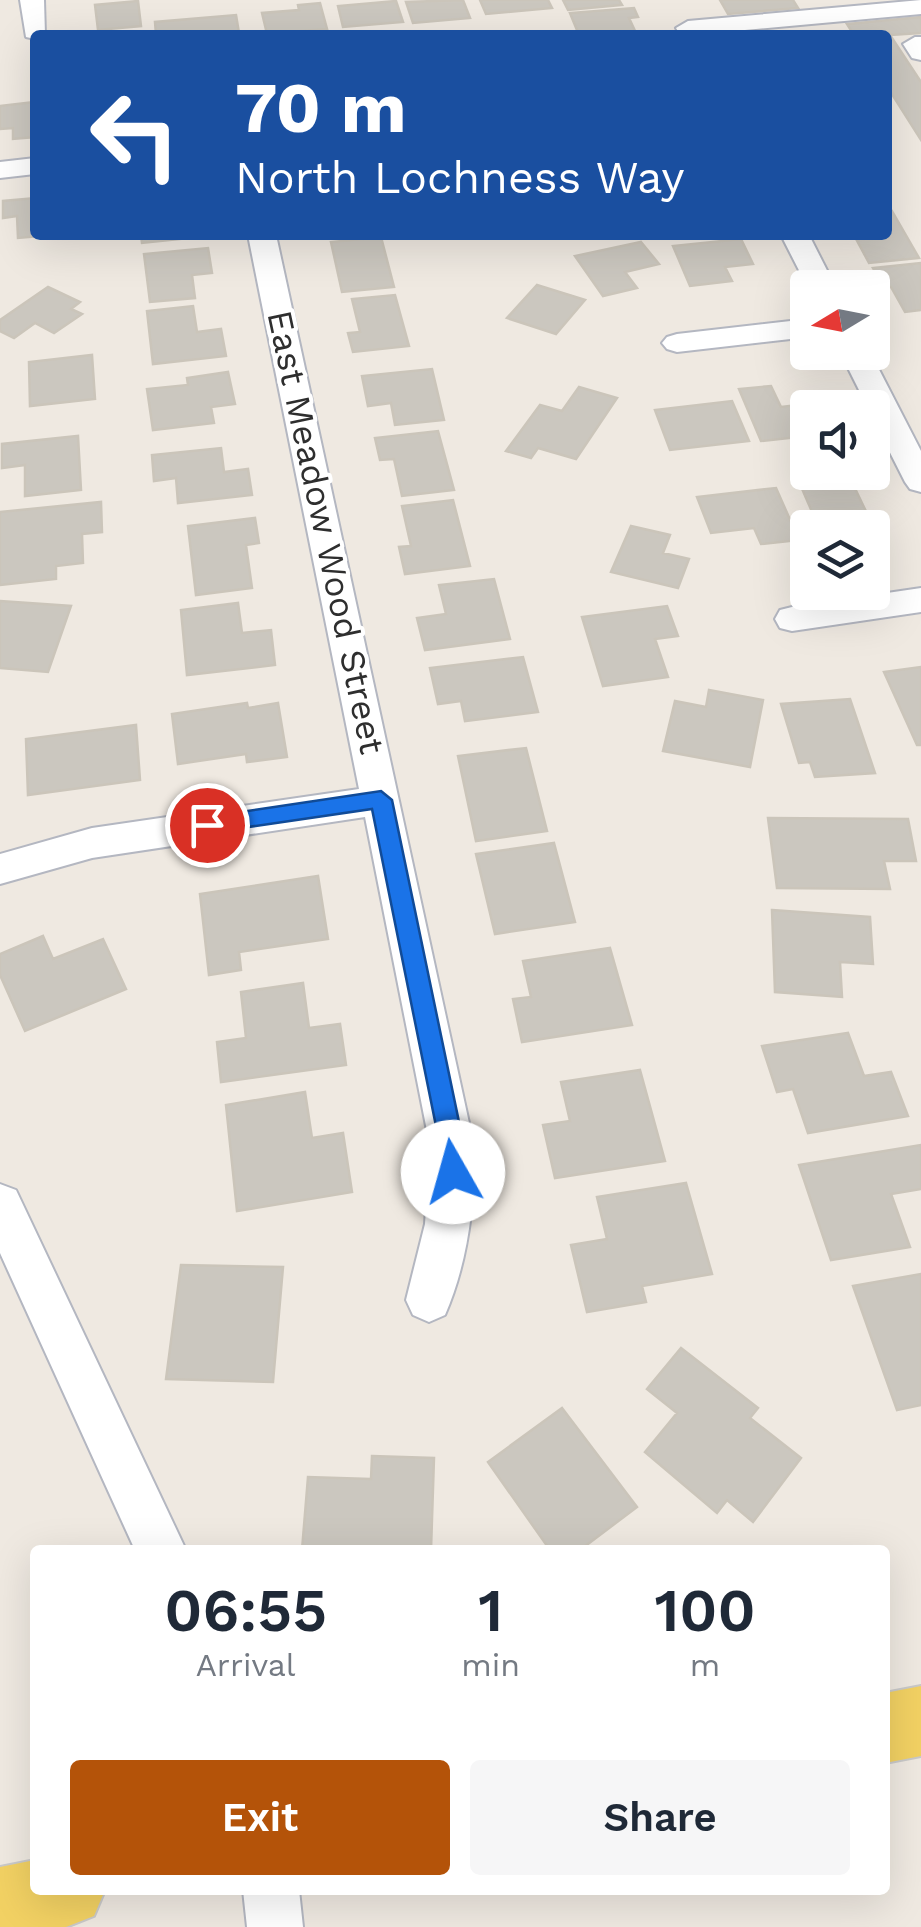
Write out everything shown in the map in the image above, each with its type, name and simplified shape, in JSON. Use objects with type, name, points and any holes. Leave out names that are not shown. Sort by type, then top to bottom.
[{"type":"main road","points":[[890,1727],[921,1721]]},
{"type":"main road","points":[[0,1904],[44,1895]]},
{"type":"street","points":[[32,0],[35,30]]},
{"type":"street","points":[[673,0],[689,30]]},
{"type":"street","points":[[708,30],[921,7]]},
{"type":"street","points":[[921,44],[915,44],[921,53]]},
{"type":"street","points":[[0,170],[30,167]]},
{"type":"street","name":"East Meadow Wood Street","points":[[263,240],[452,1146],[454,1199],[446,1248],[429,1300]]},
{"type":"street","points":[[798,240],[813,270]]},
{"type":"street","points":[[678,342],[790,330]]},
{"type":"street","points":[[890,421],[921,417]]},
{"type":"street","points":[[890,425],[921,482]]},
{"type":"street","points":[[792,619],[921,600]]},
{"type":"street","points":[[0,870],[92,843],[381,800]]},
{"type":"street","points":[[0,1204],[159,1545]]},
{"type":"street","points":[[272,1895],[275,1927]]},
{"type":"building","points":[[463,0],[470,18],[413,23],[406,2]]},
{"type":"building","points":[[480,0],[548,0],[552,8],[486,14]]},
{"type":"building","points":[[563,0],[619,0],[622,5],[568,10]]},
{"type":"building","points":[[720,0],[793,0],[798,8],[728,14]]},
{"type":"building","points":[[138,1],[141,26],[98,30],[95,5]]},
{"type":"building","points":[[396,1],[403,22],[343,27],[338,6]]},
{"type":"building","points":[[320,3],[327,29],[266,30],[262,13],[299,10],[298,5]]},
{"type":"building","points":[[634,8],[638,17],[629,18],[635,30],[577,30],[570,13]]},
{"type":"building","points":[[236,15],[238,30],[156,30],[155,22]]},
{"type":"building","points":[[921,17],[921,33],[892,35],[892,30],[851,30],[847,24]]},
{"type":"building","points":[[892,38],[921,82],[921,140],[892,94]]},
{"type":"building","points":[[30,103],[30,137],[13,139],[13,128],[0,129],[0,106]]},
{"type":"building","points":[[30,198],[30,237],[18,238],[17,216],[3,218],[3,201]]},
{"type":"building","points":[[892,211],[919,258],[869,263],[857,240],[892,240]]},
{"type":"building","points":[[382,240],[394,287],[342,292],[331,242]]},
{"type":"building","points":[[741,240],[753,264],[725,267],[732,281],[690,286],[673,246]]},
{"type":"building","points":[[641,242],[659,264],[625,272],[637,288],[603,296],[575,256]]},
{"type":"building","points":[[208,248],[212,273],[192,275],[195,298],[150,302],[144,254]]},
{"type":"building","points":[[921,263],[921,310],[905,312],[890,287],[890,270],[873,268]]},
{"type":"building","points":[[537,285],[585,300],[556,334],[507,318]]},
{"type":"building","points":[[48,287],[80,302],[71,309],[82,314],[54,333],[35,323],[14,338],[0,331],[0,320]]},
{"type":"building","points":[[395,295],[409,346],[353,352],[348,333],[360,332],[352,299]]},
{"type":"building","points":[[193,306],[197,332],[221,329],[226,356],[153,364],[147,311]]},
{"type":"building","points":[[92,355],[95,399],[30,406],[29,362]]},
{"type":"building","points":[[432,369],[444,420],[395,425],[391,403],[368,406],[362,376]]},
{"type":"building","points":[[228,372],[235,404],[211,407],[214,423],[153,430],[147,389],[188,385],[187,378]]},
{"type":"building","points":[[771,386],[781,407],[790,406],[790,438],[761,441],[739,389]]},
{"type":"building","points":[[579,387],[617,398],[576,459],[538,448],[531,458],[506,451],[540,405],[562,411]]},
{"type":"building","points":[[732,401],[749,441],[670,450],[655,410]]},
{"type":"building","points":[[438,431],[454,490],[402,496],[394,459],[380,460],[375,438]]},
{"type":"building","points":[[78,436],[81,490],[25,496],[25,465],[2,468],[2,444]]},
{"type":"building","points":[[221,448],[224,472],[248,469],[252,495],[178,503],[176,478],[154,481],[152,455]]},
{"type":"building","points":[[776,488],[790,520],[790,541],[761,544],[754,528],[711,533],[697,497]]},
{"type":"building","points":[[803,490],[856,490],[865,510],[811,510]]},
{"type":"building","points":[[453,500],[470,566],[405,574],[399,547],[411,546],[402,506]]},
{"type":"building","points":[[101,502],[102,532],[82,534],[83,563],[56,566],[56,579],[0,585],[0,512]]},
{"type":"building","points":[[255,518],[259,543],[246,545],[252,588],[196,595],[188,526]]},
{"type":"building","points":[[631,526],[670,535],[663,553],[689,559],[678,588],[611,572]]},
{"type":"building","points":[[494,579],[510,639],[425,650],[417,618],[446,614],[439,585]]},
{"type":"building","points":[[0,601],[71,606],[48,672],[0,668]]},
{"type":"building","points":[[238,603],[242,633],[271,630],[275,665],[187,675],[181,610]]},
{"type":"building","points":[[667,606],[678,636],[655,639],[668,677],[603,686],[582,617]]},
{"type":"building","points":[[523,657],[538,712],[465,721],[461,701],[438,704],[430,668]]},
{"type":"building","points":[[921,667],[921,745],[917,745],[884,672]]},
{"type":"building","points":[[709,690],[763,700],[750,767],[663,751],[675,701],[706,707]]},
{"type":"building","points":[[850,699],[875,773],[815,777],[810,762],[799,763],[781,704]]},
{"type":"building","points":[[247,703],[248,708],[278,703],[287,757],[247,762],[246,754],[178,764],[172,714]]},
{"type":"building","points":[[136,725],[140,780],[28,795],[26,739]]},
{"type":"building","points":[[526,748],[547,831],[476,841],[458,756]]},
{"type":"building","points":[[768,818],[908,819],[916,861],[884,861],[890,889],[777,888]]},
{"type":"building","points":[[554,843],[575,922],[495,934],[476,854]]},
{"type":"building","points":[[318,876],[328,939],[239,952],[241,970],[209,975],[200,894]]},
{"type":"building","points":[[772,910],[870,917],[873,964],[840,962],[842,997],[775,992]]},
{"type":"building","points":[[43,936],[53,959],[103,939],[126,989],[25,1031],[0,975],[0,954]]},
{"type":"building","points":[[610,948],[632,1025],[522,1042],[513,999],[531,997],[523,961]]},
{"type":"building","points":[[303,983],[309,1028],[340,1024],[346,1065],[221,1082],[217,1042],[246,1038],[241,992]]},
{"type":"building","points":[[848,1033],[864,1076],[891,1072],[908,1116],[808,1133],[793,1089],[777,1092],[762,1046]]},
{"type":"building","points":[[640,1070],[665,1161],[555,1178],[543,1125],[570,1121],[561,1082]]},
{"type":"building","points":[[305,1092],[312,1138],[343,1133],[352,1192],[237,1211],[226,1105]]},
{"type":"building","points":[[921,1145],[921,1189],[891,1194],[910,1247],[831,1260],[799,1165]]},
{"type":"building","points":[[686,1183],[712,1274],[642,1286],[646,1302],[587,1312],[571,1245],[607,1239],[597,1197]]},
{"type":"building","points":[[181,1265],[283,1267],[273,1382],[166,1379]]},
{"type":"building","points":[[921,1274],[921,1405],[897,1410],[853,1286]]},
{"type":"building","points":[[681,1348],[758,1408],[750,1418],[801,1458],[753,1522],[727,1500],[717,1513],[645,1452],[677,1413],[647,1389]]},
{"type":"building","points":[[562,1408],[637,1507],[587,1545],[546,1545],[488,1462]]},
{"type":"building","points":[[372,1456],[434,1458],[431,1545],[302,1545],[308,1477],[371,1479]]},
{"type":"route","points":[[207,825],[381,800],[452,1146],[453,1172]]}]
